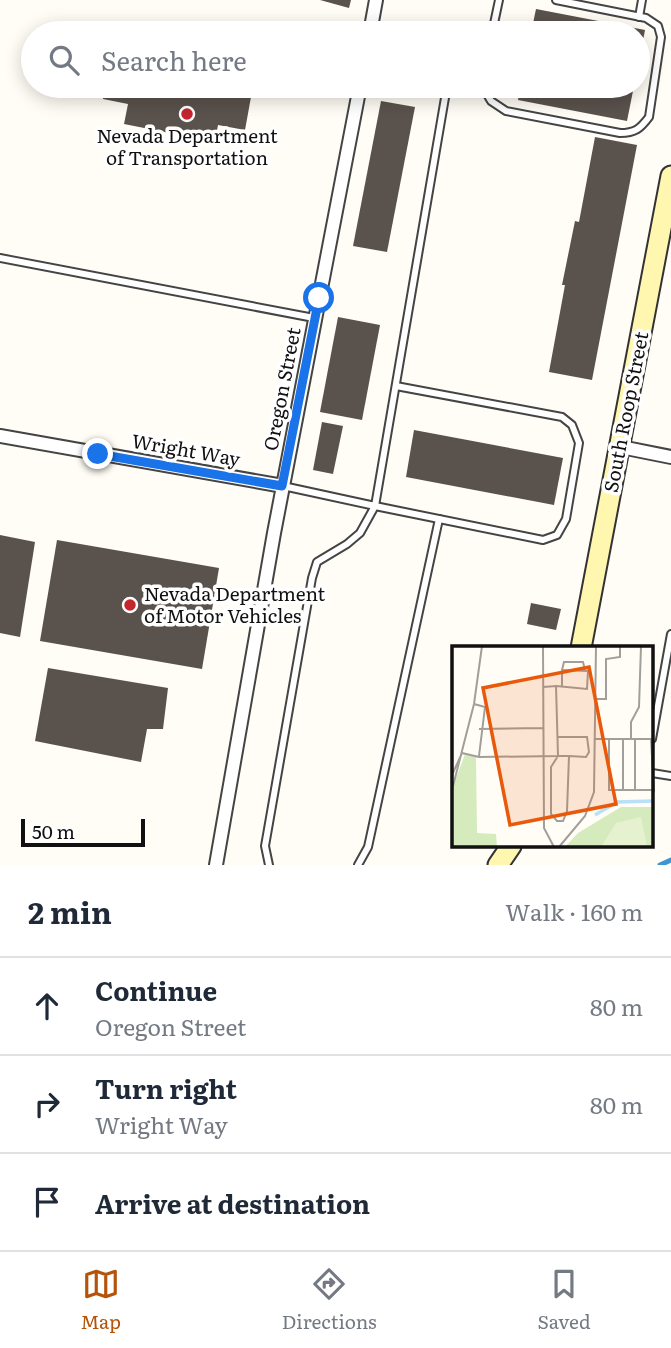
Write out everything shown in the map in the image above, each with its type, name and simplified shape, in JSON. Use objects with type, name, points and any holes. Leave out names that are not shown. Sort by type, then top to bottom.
[{"type":"street","points":[[372,21],[376,0]]},
{"type":"street","name":"Oregon Street","points":[[216,865],[282,486],[358,98]]},
{"type":"street","name":"South Roop Street","points":[[580,646],[668,204],[671,176]]},
{"type":"street","name":"Wright Way","points":[[0,436],[282,486]]},
{"type":"street","points":[[621,447],[671,457]]},
{"type":"street","points":[[498,865],[510,848]]},
{"type":"lane","points":[[495,21],[499,0]]},
{"type":"lane","points":[[489,98],[506,111],[620,133],[631,133],[641,128],[649,117],[661,37],[658,26],[646,18],[556,0]]},
{"type":"lane","points":[[639,17],[642,0]]},
{"type":"lane","points":[[269,865],[265,846],[312,578],[317,562],[360,533],[375,506],[445,98]]},
{"type":"lane","points":[[0,258],[315,318]]},
{"type":"lane","points":[[282,486],[543,540],[557,535],[566,519],[579,443],[572,425],[562,417],[396,386]]},
{"type":"lane","points":[[358,865],[368,847],[439,519]]},
{"type":"lane","points":[[654,716],[671,634]]},
{"type":"building","points":[[320,0],[351,0],[349,8]]},
{"type":"building","points":[[536,9],[598,21],[534,21]]},
{"type":"building","name":"Nevada Department of Transportation","points":[[251,98],[245,130],[218,125],[215,142],[124,124],[128,104],[103,99]]},
{"type":"building","points":[[518,98],[632,98],[627,121]]},
{"type":"building","points":[[381,101],[415,107],[387,252],[353,246]]},
{"type":"building","points":[[595,137],[637,145],[592,380],[549,372],[565,285],[562,285],[575,221],[579,222]]},
{"type":"building","points":[[338,317],[380,325],[362,420],[320,412]]},
{"type":"building","points":[[322,422],[343,426],[333,474],[313,470]]},
{"type":"building","points":[[414,430],[563,458],[554,505],[406,477]]},
{"type":"building","points":[[0,535],[35,542],[20,637],[0,633]]},
{"type":"building","name":"Nevada Department of Motor Vehicles","points":[[57,540],[219,568],[202,669],[40,641]]},
{"type":"building","points":[[531,603],[561,609],[556,630],[527,624]]},
{"type":"building","points":[[48,668],[168,688],[163,729],[147,729],[141,762],[35,741]]},
{"type":"waterway","points":[[660,865],[671,860]]},
{"type":"place","name":"Nevada Department of Transportation","points":[[187,114]]},
{"type":"place","name":"Nevada Department of Motor Vehicles","points":[[130,605]]},
{"type":"route","points":[[98,454],[282,486],[319,298]]}]
